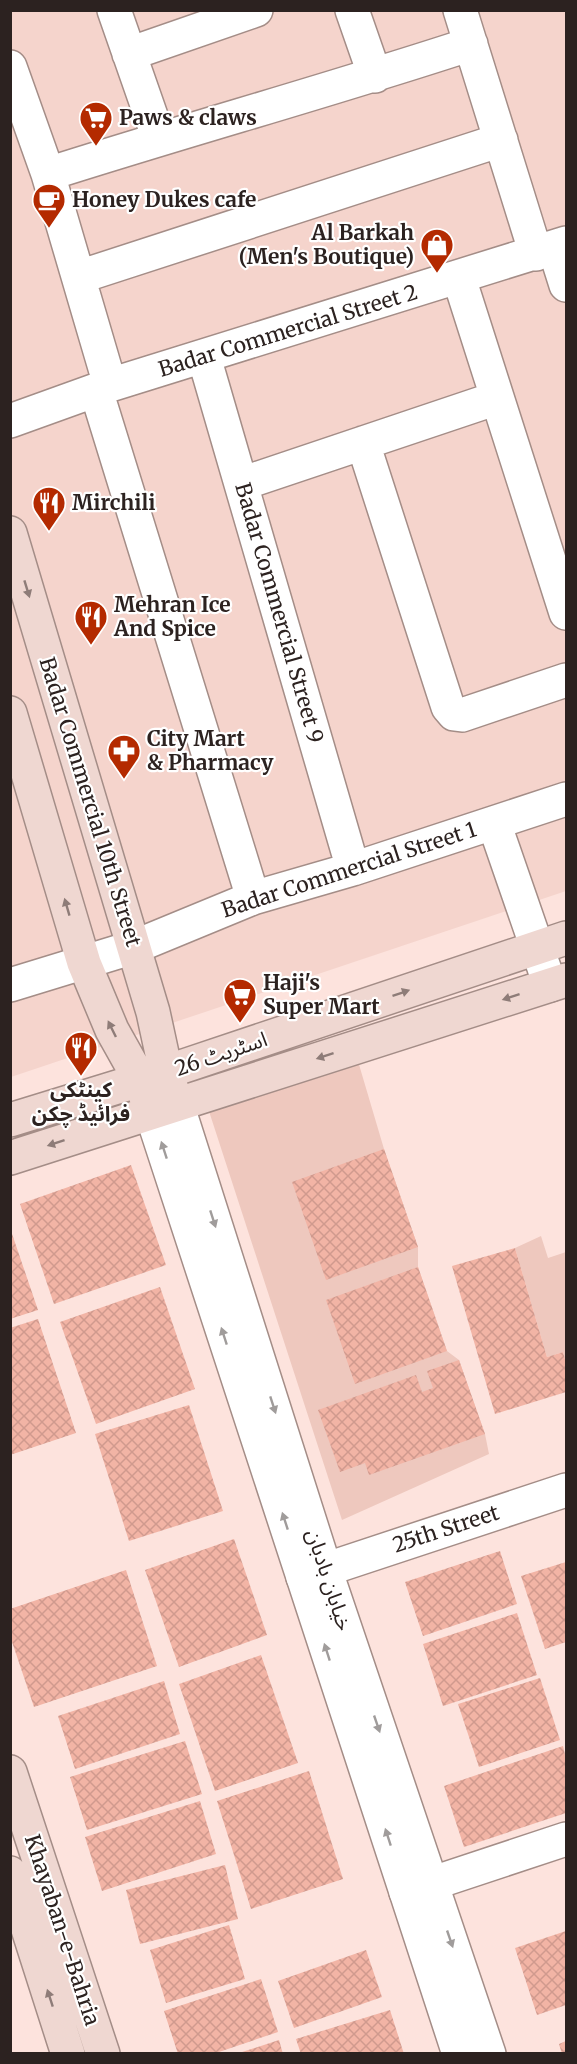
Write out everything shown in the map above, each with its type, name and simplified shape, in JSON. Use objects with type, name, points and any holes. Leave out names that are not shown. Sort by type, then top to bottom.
[{"type":"main road","name":"Badar Commercial 10th Street","points":[[10,533],[153,1012],[153,1076]]},
{"type":"main road","points":[[10,713],[84,963],[112,1030],[153,1076],[164,1108]]},
{"type":"main road","name":"اسٹریٹ 26","points":[[10,1120],[153,1076],[567,938]]},
{"type":"main road","name":"اسٹریٹ 26","points":[[10,1158],[558,982]]},
{"type":"main road","name":"Khayaban-e-Bahria","points":[[10,1772],[103,2054]]},
{"type":"main road","name":"Khayaban-e-Bahria","points":[[10,1873],[68,2054]]},
{"type":"street","points":[[114,10],[159,139]]},
{"type":"street","points":[[129,54],[214,17],[256,10]]},
{"type":"street","points":[[352,10],[375,76]]},
{"type":"street","points":[[460,10],[501,140],[567,285]]},
{"type":"street","points":[[48,174],[375,76],[471,44]]},
{"type":"street","points":[[10,67],[48,174],[79,277],[103,388],[253,898]]},
{"type":"street","points":[[79,277],[501,140]]},
{"type":"street","name":"Badar Commercial Street 2","points":[[10,421],[103,388],[552,248]]},
{"type":"street","points":[[459,278],[567,613]]},
{"type":"street","name":"Badar Commercial Street 9","points":[[204,357],[353,869]]},
{"type":"street","points":[[242,484],[497,398]]},
{"type":"street","points":[[363,443],[448,707],[454,714],[462,716],[567,680]]},
{"type":"street","name":"Badar Commercial Street 1","points":[[84,963],[134,948],[253,898],[353,869],[567,799]]},
{"type":"street","points":[[494,823],[536,948],[558,982]]},
{"type":"street","points":[[10,985],[84,963]]},
{"type":"street","name":"خیابان بادبان","points":[[164,1108],[418,1888],[459,2054]]},
{"type":"street","name":"25th Street","points":[[314,1573],[567,1490]]},
{"type":"street","points":[[418,1888],[567,1839]]},
{"type":"street","name":"خیابان بادبان","points":[[418,1888],[489,2054]]},
{"type":"shaded area","points":[[10,11],[566,11],[566,891],[11,1077]]},
{"type":"shaded area","points":[[355,1051],[384,1149],[418,1247],[418,1267],[447,1351],[459,1360],[485,1434],[489,1454],[342,1520],[206,1102]]},
{"type":"shaded area","points":[[541,1236],[548,1258],[566,1252],[566,1363],[563,1352],[547,1357],[515,1248]]},
{"type":"building","points":[[384,1149],[418,1247],[326,1280],[292,1182]]},
{"type":"building","points":[[131,1165],[166,1265],[54,1304],[20,1204]]},
{"type":"building","points":[[10,1228],[38,1310],[10,1319]]},
{"type":"building","points":[[515,1248],[547,1357],[563,1352],[566,1363],[566,1392],[495,1414],[452,1266]]},
{"type":"building","points":[[418,1267],[447,1351],[355,1384],[326,1300]]},
{"type":"building","points":[[160,1287],[195,1389],[96,1424],[60,1322]]},
{"type":"building","points":[[38,1319],[76,1433],[10,1455],[10,1328]]},
{"type":"building","points":[[459,1360],[485,1434],[369,1475],[365,1463],[340,1472],[318,1410],[416,1375],[422,1392],[433,1388],[427,1371]]},
{"type":"building","points":[[189,1405],[223,1511],[129,1541],[95,1434]]},
{"type":"building","points":[[234,1539],[267,1635],[179,1667],[145,1570]]},
{"type":"building","points":[[500,1551],[517,1604],[423,1636],[405,1582]]},
{"type":"building","points":[[566,1562],[566,1642],[545,1649],[521,1576]]},
{"type":"building","points":[[126,1570],[157,1666],[34,1707],[10,1636],[10,1609]]},
{"type":"building","points":[[517,1613],[537,1675],[443,1706],[423,1644]]},
{"type":"building","points":[[261,1655],[298,1763],[215,1791],[179,1684]]},
{"type":"building","points":[[540,1678],[560,1740],[479,1767],[458,1704]]},
{"type":"building","points":[[164,1681],[180,1734],[75,1769],[58,1716]]},
{"type":"building","points":[[185,1741],[202,1794],[87,1830],[70,1777]]},
{"type":"building","points":[[563,1746],[566,1759],[566,1813],[464,1847],[444,1786]]},
{"type":"building","points":[[309,1771],[343,1879],[251,1909],[217,1801]]},
{"type":"building","points":[[200,1801],[216,1854],[102,1891],[85,1837]]},
{"type":"building","points":[[225,1865],[238,1919],[140,1944],[126,1890]]},
{"type":"building","points":[[229,1925],[245,1979],[166,2003],[150,1950]]},
{"type":"building","points":[[566,1931],[566,2005],[537,2015],[515,1948]]},
{"type":"building","points":[[366,1950],[382,1997],[294,2028],[278,1981]]},
{"type":"building","points":[[261,1979],[278,2032],[213,2054],[178,2054],[164,2011]]},
{"type":"building","points":[[390,2010],[404,2054],[301,2054],[296,2039]]},
{"type":"building","points":[[279,2040],[283,2054],[239,2054],[239,2053]]},
{"type":"building","points":[[566,2041],[566,2054],[562,2054],[559,2044]]},
{"type":"place","name":"Paws & claws","points":[[96,147]]},
{"type":"place","name":"Honey Dukes cafe","points":[[49,229]]},
{"type":"place","name":"Al Barkah (Men's Boutique)","points":[[437,274]]},
{"type":"place","name":"Mirchili","points":[[49,532]]},
{"type":"place","name":"Mehran Ice And Spice","points":[[91,646]]},
{"type":"place","name":"City Mart & Pharmacy","points":[[124,780]]},
{"type":"place","name":"Haji's Super Mart","points":[[240,1024]]},
{"type":"place","name":"کینٹکی فرائیڈ چکن","points":[[81,1077]]}]
